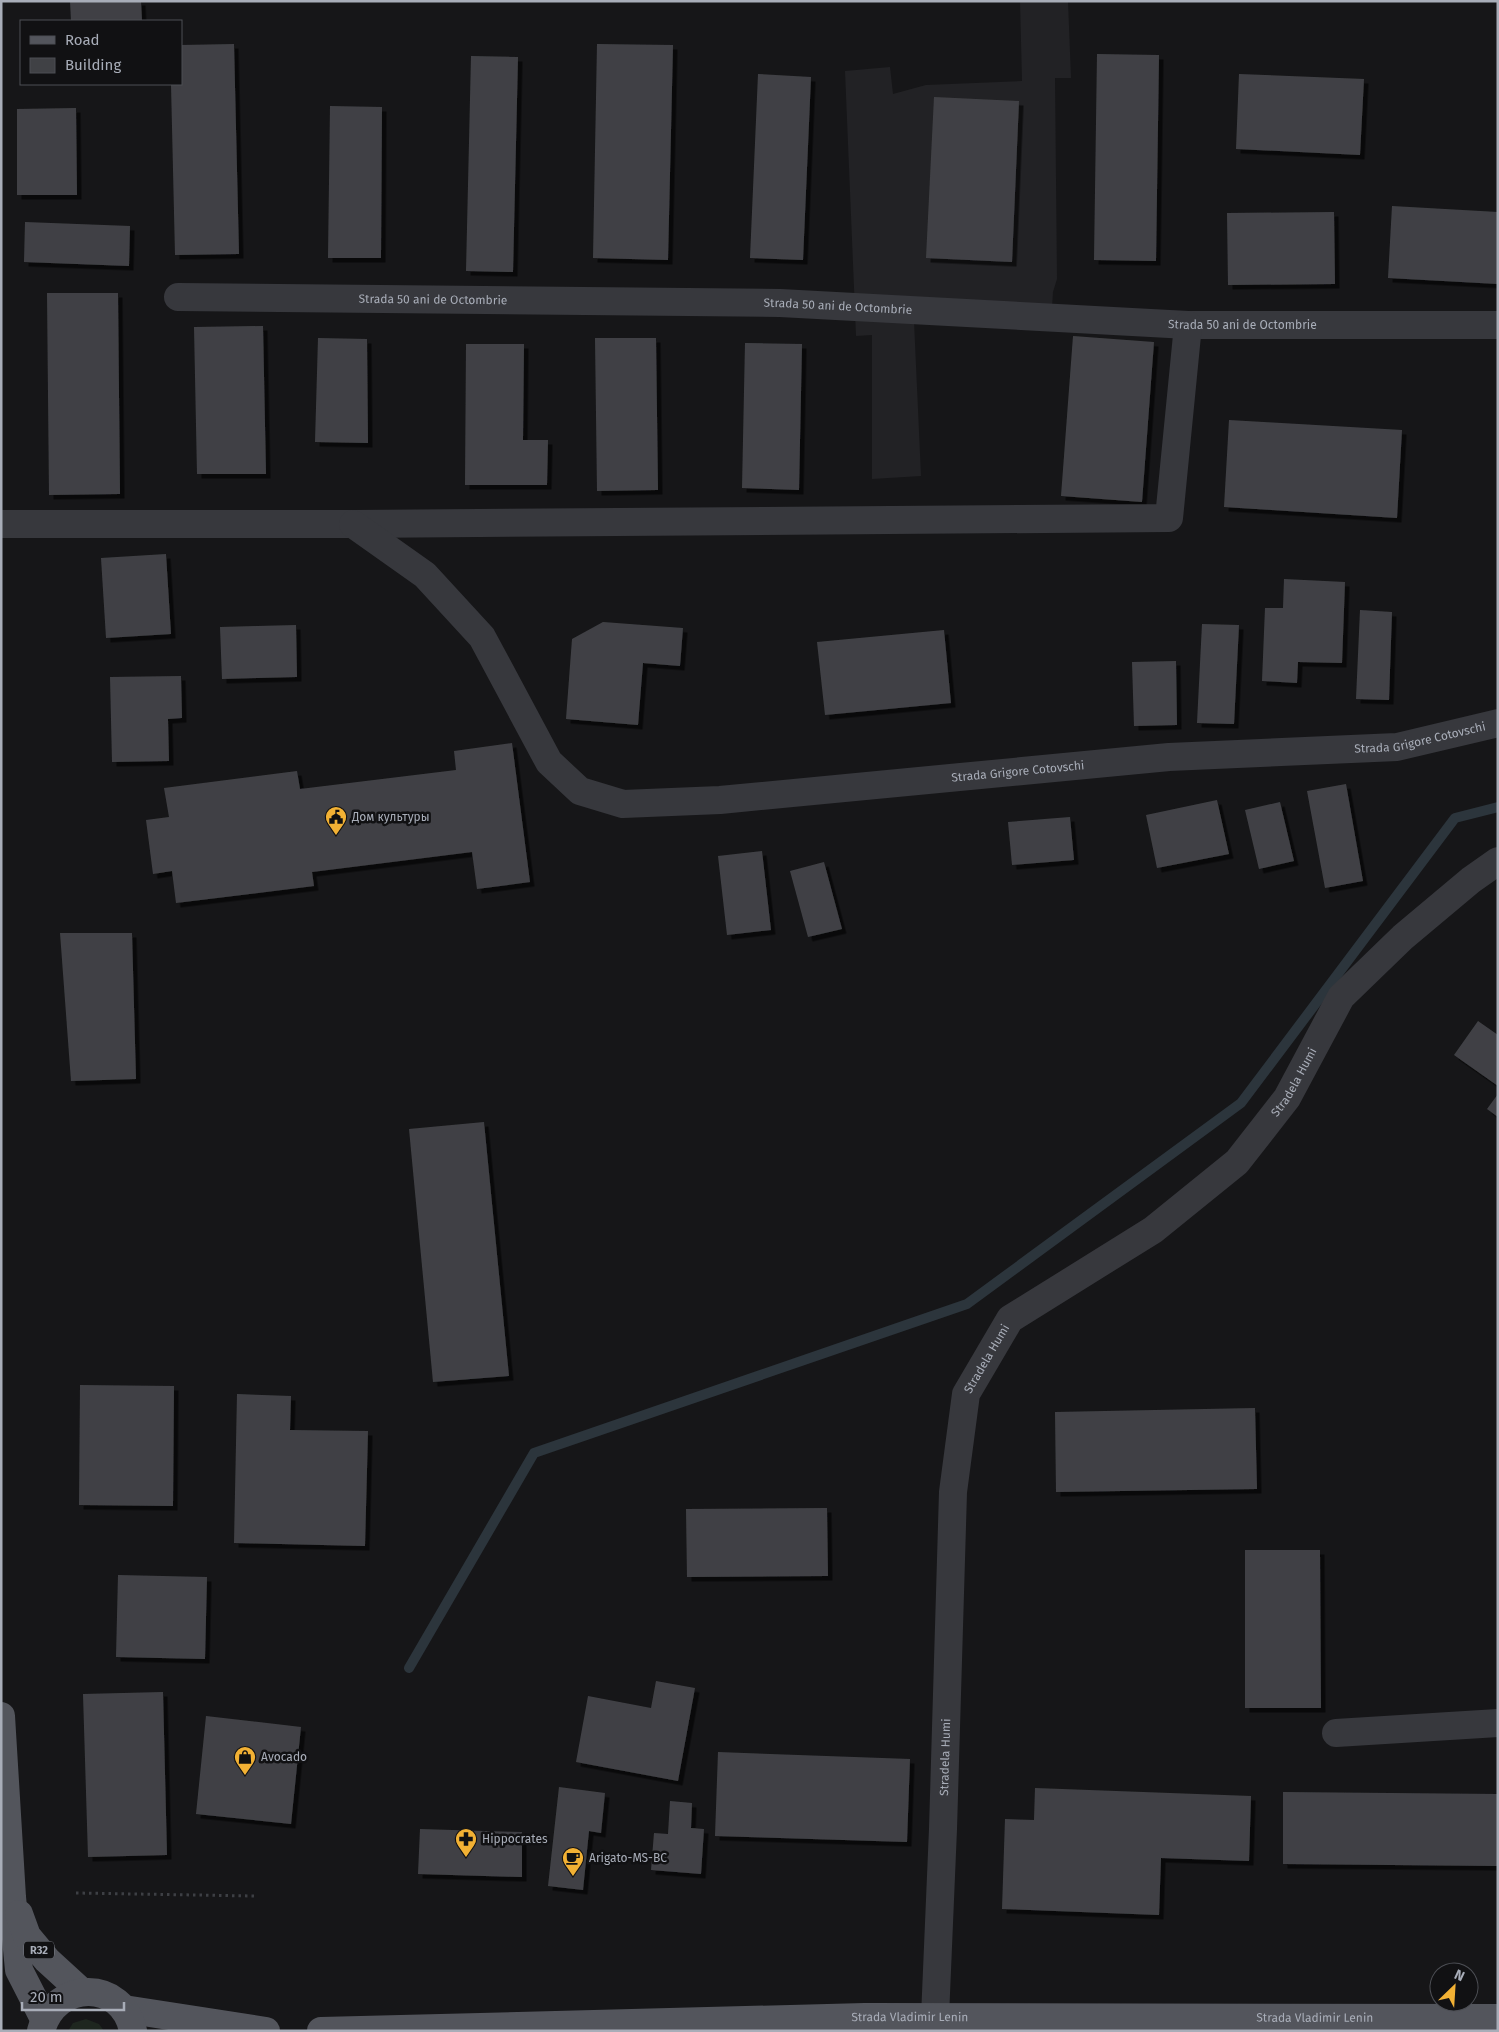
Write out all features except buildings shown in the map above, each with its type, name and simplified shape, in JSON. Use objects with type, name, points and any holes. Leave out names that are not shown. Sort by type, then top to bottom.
[{"type":"main road","name":"R32","points":[[1,1716],[12,1896],[20,1970],[43,2025]]},
{"type":"main road","name":"R32","points":[[12,1896],[27,1936],[47,1960],[82,1992]]},
{"type":"main road","points":[[43,2025],[54,2006],[67,1996],[82,1992],[98,1993],[112,1999],[129,2020],[266,2031]]},
{"type":"main road","name":"Strada Vladimir Lenin","points":[[321,2031],[866,2017],[1194,2024],[1498,2018]]},
{"type":"street","name":"Strada 50 ani de Octombrie","points":[[178,298],[780,303],[1188,325],[1498,325]]},
{"type":"street","points":[[1,524],[353,524],[1169,518],[1188,325]]},
{"type":"street","name":"Strada Grigore Cotovschi","points":[[353,524],[426,575],[482,637],[549,762],[580,791],[622,804],[720,800],[1169,756],[1397,747],[1498,723]]},
{"type":"street","name":"Stradela Humi","points":[[934,2017],[943,1829],[953,1492],[966,1394],[1010,1319],[1153,1230],[1237,1162],[1288,1098],[1341,997],[1403,937],[1471,880],[1498,861]]},
{"type":"street","points":[[1336,1733],[1498,1723]]},
{"type":"path","points":[[76,1893],[254,1896]]},
{"type":"shaded area","points":[[1020,1],[1068,1],[1071,78],[1055,78],[1057,279],[1053,292],[1051,322],[914,321],[921,476],[872,479],[872,335],[856,336],[845,71],[890,67],[893,94],[926,85],[1022,81]]},
{"type":"shaded area","points":[[86,2019],[99,2024],[104,2031],[68,2031],[73,2023]]},
{"type":"waterway","points":[[409,1668],[534,1453],[967,1304],[1241,1103],[1455,818],[1498,807]]},
{"type":"place","name":"Дом культуры","points":[[336,836]]},
{"type":"place","name":"Avocado","points":[[245,1776]]},
{"type":"place","name":"Hippocrates","points":[[466,1858]]},
{"type":"place","name":"Arigato-MS-BC","points":[[573,1877]]}]
